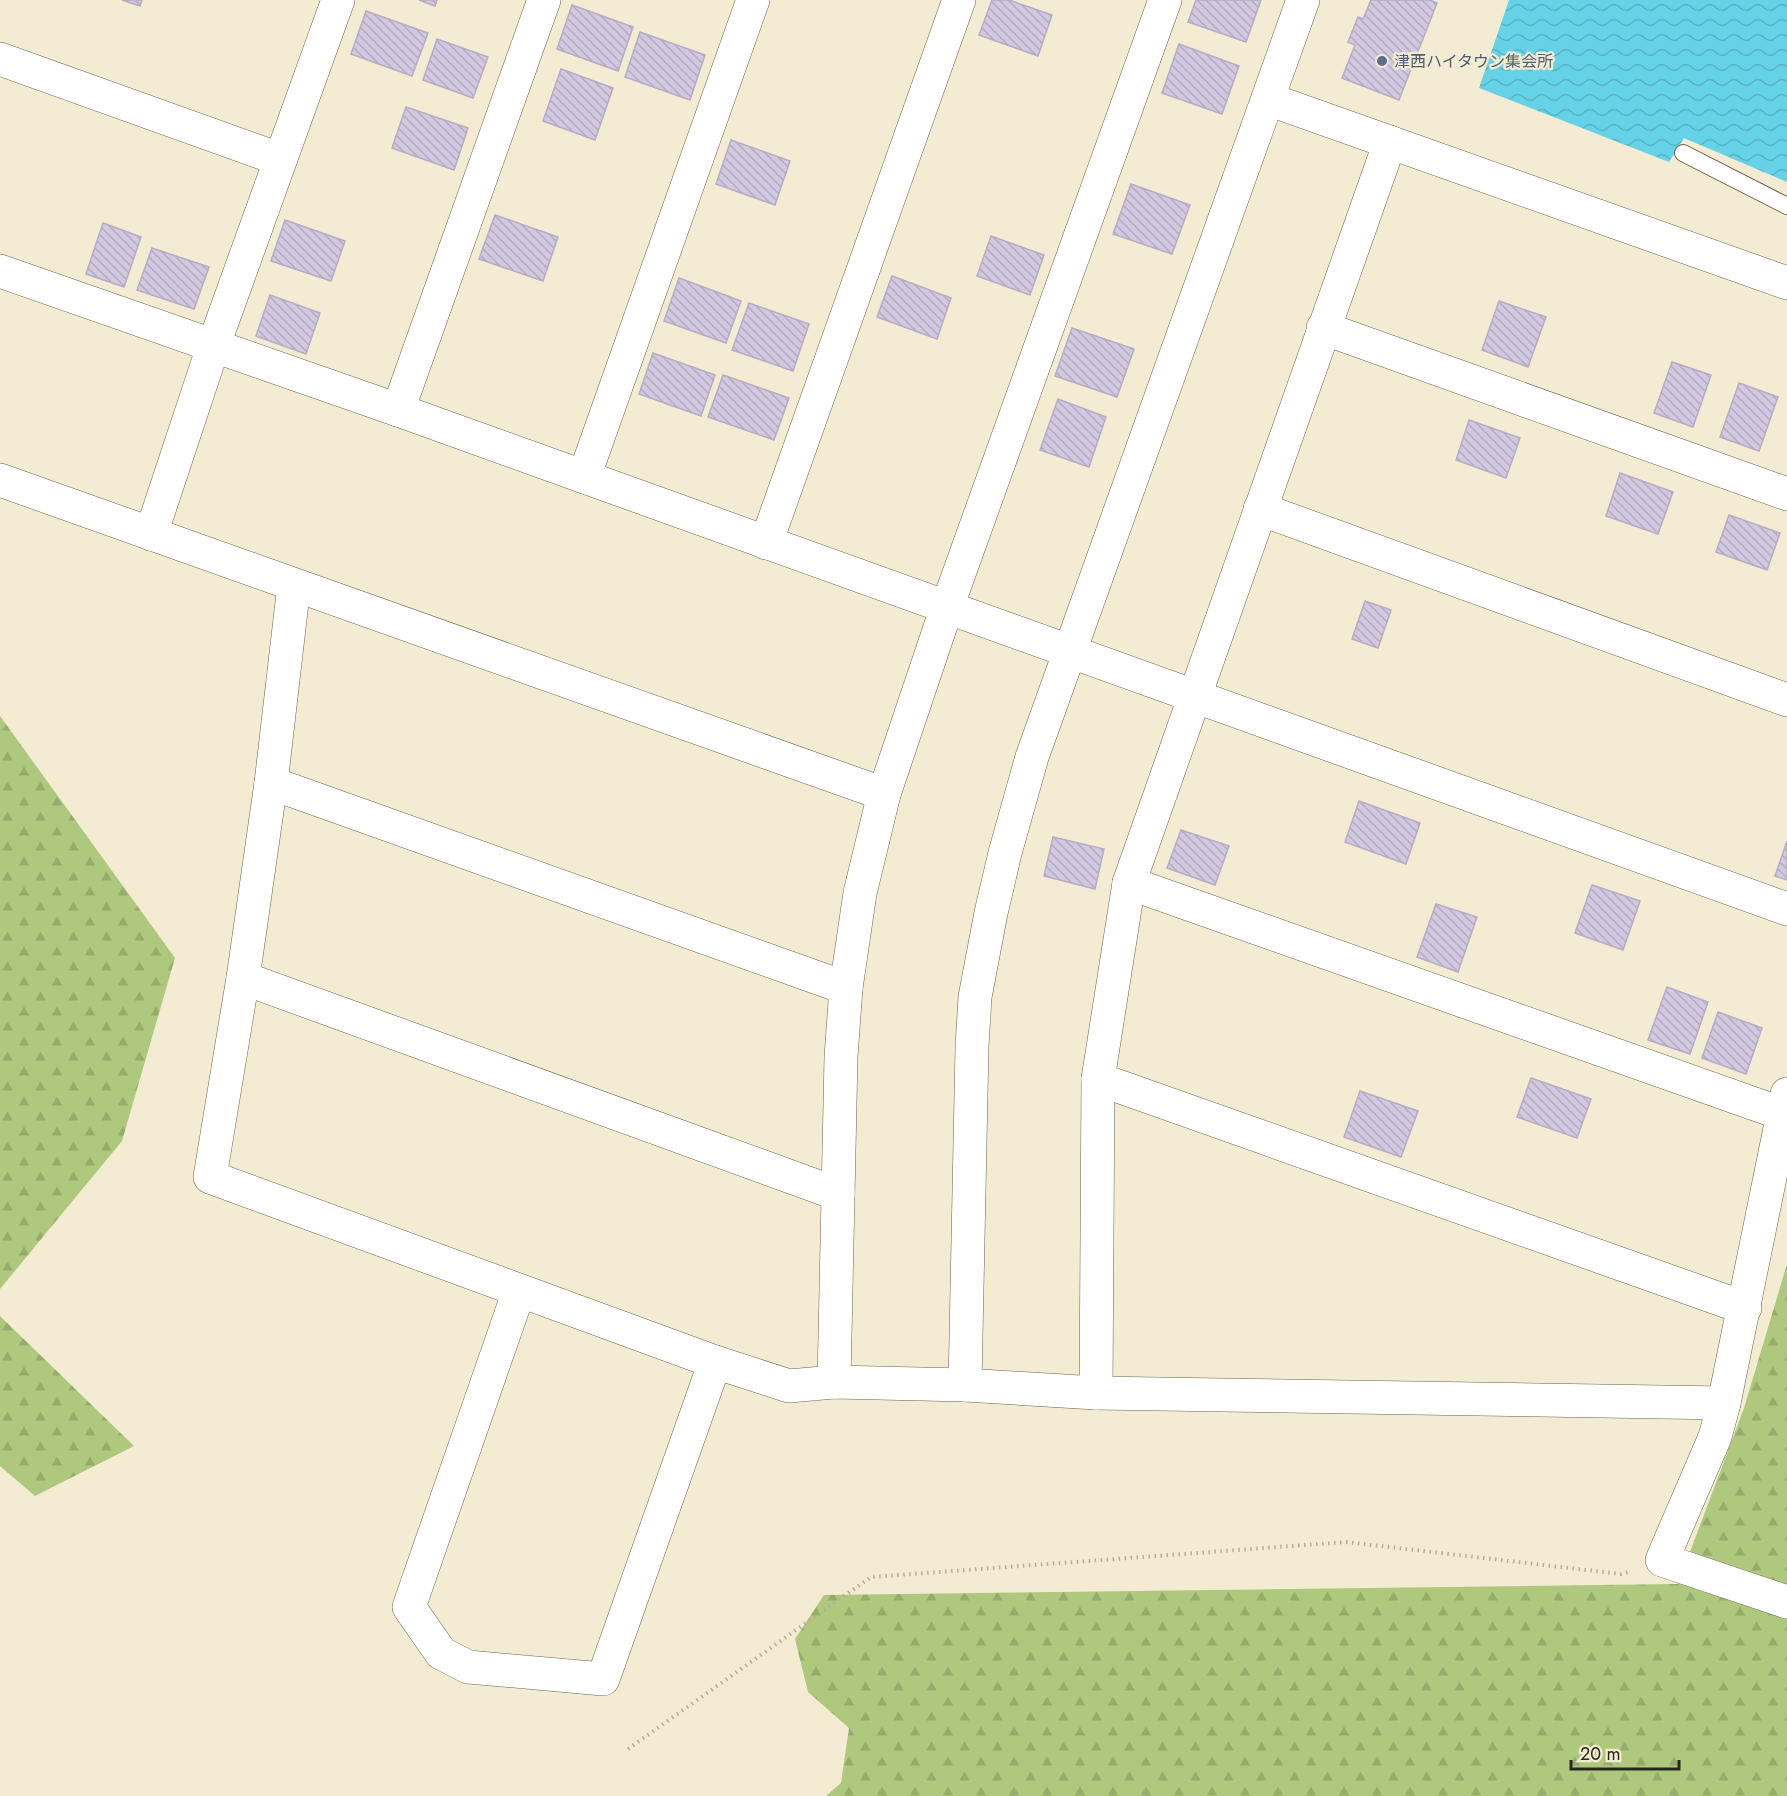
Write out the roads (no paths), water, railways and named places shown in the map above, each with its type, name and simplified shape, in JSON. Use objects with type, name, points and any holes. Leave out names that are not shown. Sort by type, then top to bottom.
[{"type":"street","points":[[151,534],[213,347],[338,0]]},
{"type":"street","points":[[398,410],[544,0]]},
{"type":"street","points":[[584,477],[753,0]]},
{"type":"street","points":[[766,543],[959,0]]},
{"type":"street","points":[[834,1382],[841,1057],[846,988],[860,892],[884,794],[947,607],[1165,0]]},
{"type":"street","points":[[964,1385],[975,998],[1005,853],[1032,757],[1303,0]]},
{"type":"street","points":[[0,59],[279,159]]},
{"type":"street","points":[[1268,99],[1787,283]]},
{"type":"street","points":[[1096,1393],[1098,1079],[1129,883],[1390,142]]},
{"type":"street","points":[[0,271],[398,410],[1787,909]]},
{"type":"street","points":[[1323,328],[1787,494]]},
{"type":"street","points":[[0,480],[884,794]]},
{"type":"street","points":[[1260,509],[1787,700]]},
{"type":"street","points":[[294,585],[271,783],[243,978],[210,1177],[715,1362],[789,1386],[834,1382],[964,1385],[1096,1393],[1724,1402]]},
{"type":"street","points":[[271,783],[846,988]]},
{"type":"street","points":[[1129,883],[1785,1104],[1744,1308],[1715,1437],[1662,1560],[1787,1602]]},
{"type":"street","points":[[243,978],[838,1194]]},
{"type":"street","points":[[1098,1079],[1744,1308]]},
{"type":"street","points":[[519,1291],[409,1607],[441,1653],[468,1667],[603,1679],[715,1362]]},
{"type":"lane","points":[[1683,153],[1787,206]]},
{"type":"water","points":[[1509,0],[1787,0],[1787,182],[1684,138],[1669,162],[1479,88]]},
{"type":"place","name":"津西ハイタウン集会所","points":[[1382,61]]}]
